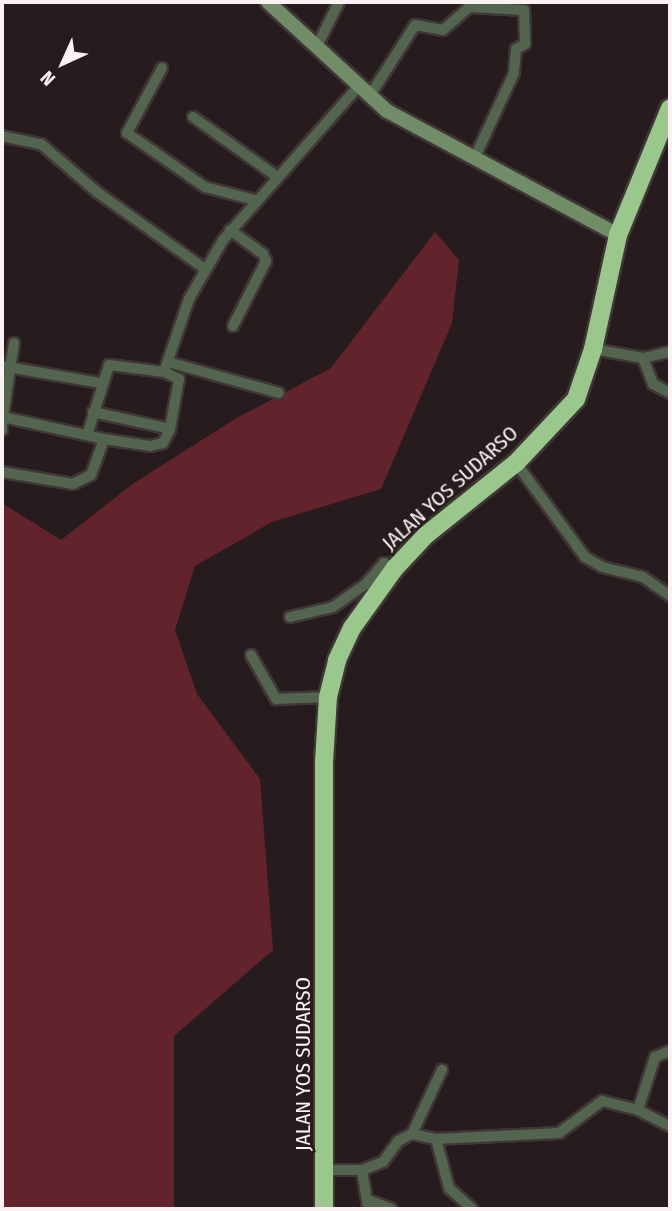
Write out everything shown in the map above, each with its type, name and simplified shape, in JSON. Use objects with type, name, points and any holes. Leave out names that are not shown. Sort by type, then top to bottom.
[{"type":"highway","name":"JALAN YOS SUDARSO","points":[[324,1209],[327,1170],[324,762],[328,697],[352,628],[395,568],[426,535],[516,463],[576,399],[593,349],[618,235],[670,108]]},
{"type":"street","points":[[268,2],[318,44],[364,92],[474,159],[618,235]]},
{"type":"street","points":[[318,44],[339,2]]},
{"type":"street","points":[[166,367],[189,299],[230,230],[276,176],[364,92],[415,25],[443,30],[469,7],[524,10],[525,43],[516,48],[511,82],[474,159]]},
{"type":"street","points":[[162,68],[127,133],[205,187],[255,200]]},
{"type":"street","points":[[193,117],[276,176]]},
{"type":"street","points":[[2,136],[41,144],[97,192],[205,269]]},
{"type":"street","points":[[230,230],[263,254],[266,261],[233,326]]},
{"type":"street","points":[[2,430],[7,367],[14,343]]},
{"type":"street","points":[[593,349],[643,358],[670,352]]},
{"type":"street","points":[[643,358],[653,384],[670,393]]},
{"type":"street","points":[[87,435],[100,383],[109,365],[166,367],[279,393]]},
{"type":"street","points":[[7,367],[100,383]]},
{"type":"street","points":[[3,417],[104,439],[159,446],[170,429],[180,382],[166,367]]},
{"type":"street","points":[[93,412],[170,429]]},
{"type":"street","points":[[2,472],[73,484],[91,475],[104,439]]},
{"type":"street","points":[[516,463],[585,557],[602,567],[643,577],[670,596]]},
{"type":"street","points":[[290,617],[333,607],[365,585],[384,563],[395,568]]},
{"type":"street","points":[[251,655],[276,699],[328,697]]},
{"type":"street","points":[[638,1110],[655,1058],[670,1051]]},
{"type":"street","points":[[327,1170],[362,1170],[383,1163],[398,1141],[412,1134],[442,1070]]},
{"type":"street","points":[[412,1134],[436,1139],[559,1133],[602,1101],[638,1110],[670,1126]]},
{"type":"street","points":[[436,1139],[449,1188],[472,1209]]},
{"type":"street","points":[[362,1170],[368,1205],[391,1209]]},
{"type":"shaded area","points":[[435,232],[459,260],[452,323],[381,489],[272,522],[195,566],[175,630],[197,694],[260,779],[273,950],[174,1036],[174,1209],[2,1209],[2,503],[61,540],[134,483],[235,419],[331,368]]}]
